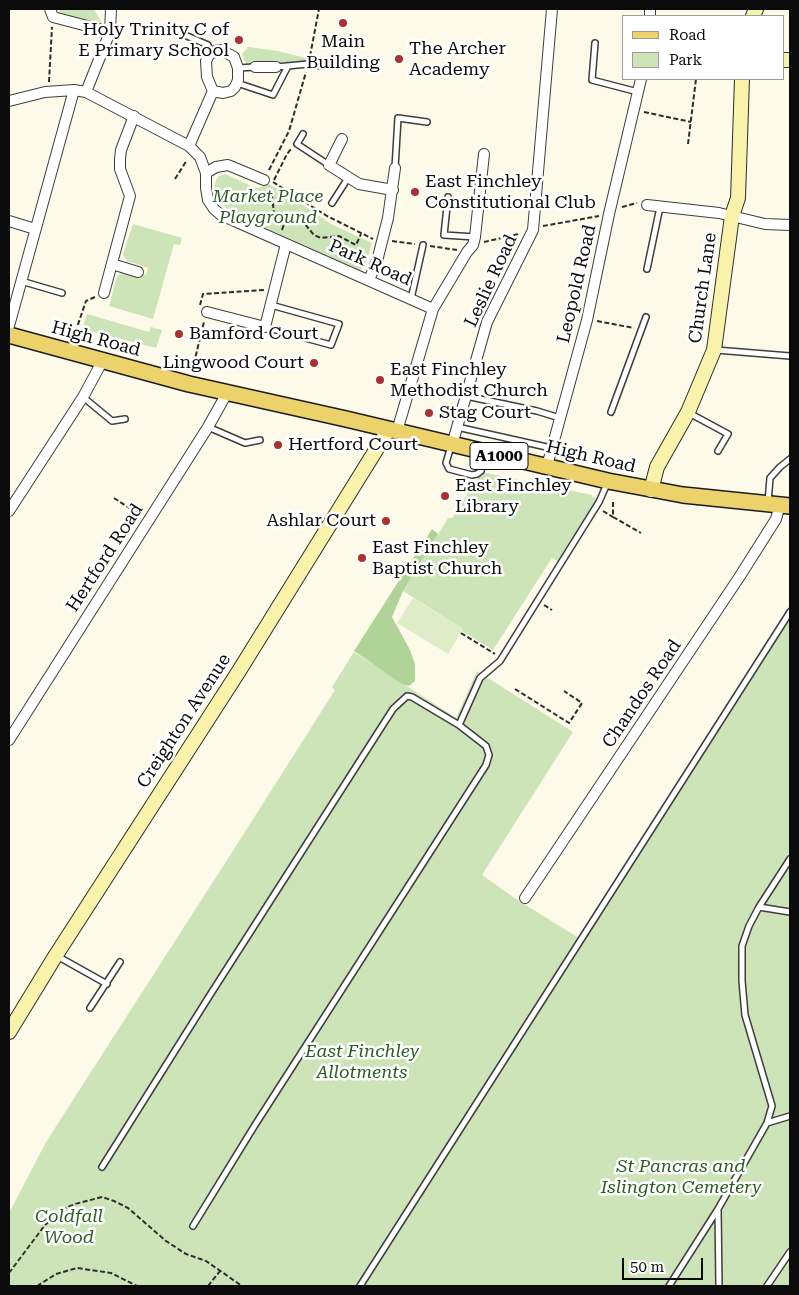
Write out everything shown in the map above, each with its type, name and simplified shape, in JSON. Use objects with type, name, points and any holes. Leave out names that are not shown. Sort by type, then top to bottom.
[{"type":"main road","name":"High Road","points":[[9,335],[188,384],[394,430],[608,481],[650,490],[779,505]]},
{"type":"street","points":[[86,92],[110,32],[111,9]]},
{"type":"street","name":"Leslie Road","points":[[452,445],[487,322],[533,229],[552,9]]},
{"type":"street","points":[[51,13],[110,32]]},
{"type":"street","points":[[191,148],[213,91],[207,77],[206,61],[215,50],[228,52],[234,57],[238,68],[237,83],[231,91],[223,93],[213,91]]},
{"type":"street","points":[[255,67],[276,66]]},
{"type":"street","name":"Leopold Road","points":[[547,466],[587,320],[641,80]]},
{"type":"street","name":"Church Lane","points":[[650,490],[657,467],[688,412],[714,350],[732,216],[738,198],[742,80]]},
{"type":"street","points":[[9,326],[74,90]]},
{"type":"street","points":[[9,101],[49,92],[74,90],[86,92],[191,148],[200,157],[206,173],[216,167],[228,165],[269,182]]},
{"type":"street","points":[[104,293],[130,196],[120,169],[121,150],[134,116]]},
{"type":"street","points":[[342,139],[330,166],[359,184],[393,190]]},
{"type":"street","points":[[394,430],[433,309],[474,241],[484,154]]},
{"type":"street","points":[[369,280],[377,261],[382,240],[393,190],[395,168]]},
{"type":"street","name":"Park Road","points":[[206,173],[208,200],[221,215],[283,239],[433,309]]},
{"type":"street","points":[[648,205],[719,213],[765,224],[790,225]]},
{"type":"street","points":[[9,221],[35,229]]},
{"type":"street","points":[[207,312],[265,327],[283,239]]},
{"type":"street","points":[[112,264],[138,272]]},
{"type":"street","points":[[9,511],[83,397],[103,360]]},
{"type":"street","name":"Hertford Road","points":[[9,740],[208,427],[227,393]]},
{"type":"street","name":"Creighton Avenue","points":[[9,1032],[56,955],[394,430]]},
{"type":"street","name":"Chandos Road","points":[[526,898],[740,576],[776,519],[779,505]]},
{"type":"lane","points":[[186,36],[208,45],[209,55]]},
{"type":"lane","points":[[594,43],[592,80],[638,92]]},
{"type":"lane","points":[[276,66],[308,64],[322,66]]},
{"type":"lane","points":[[237,83],[273,95],[288,66]]},
{"type":"lane","points":[[238,68],[255,67]]},
{"type":"lane","points":[[395,168],[398,118],[426,122]]},
{"type":"lane","points":[[303,134],[298,144],[330,166]]},
{"type":"lane","points":[[332,203],[348,178]]},
{"type":"lane","points":[[448,197],[444,235],[474,241]]},
{"type":"lane","points":[[647,269],[660,207]]},
{"type":"lane","points":[[411,299],[423,245]]},
{"type":"lane","points":[[21,282],[62,293]]},
{"type":"lane","points":[[265,327],[331,345],[339,324],[270,305]]},
{"type":"lane","points":[[611,412],[646,317]]},
{"type":"lane","points":[[714,350],[790,356]]},
{"type":"lane","points":[[466,396],[537,411],[560,418]]},
{"type":"lane","points":[[83,397],[112,421],[124,419]]},
{"type":"lane","points":[[688,412],[728,434],[718,451]]},
{"type":"lane","points":[[208,427],[245,442],[260,440]]},
{"type":"lane","name":"High Road","points":[[456,427],[551,448]]},
{"type":"lane","points":[[452,445],[446,463],[449,469],[472,475],[480,471],[486,453]]},
{"type":"lane","points":[[779,505],[770,478],[790,459]]},
{"type":"lane","points":[[460,725],[482,674],[500,661],[596,507],[608,481]]},
{"type":"lane","points":[[360,1286],[790,612]]},
{"type":"lane","points":[[102,1167],[393,709],[407,696],[412,697],[460,725],[486,746],[488,755],[486,765],[193,1226]]},
{"type":"lane","points":[[669,1286],[718,1208],[767,1123],[772,1106],[745,1015],[742,981],[742,946],[749,926],[759,907],[790,859]]},
{"type":"lane","points":[[759,907],[790,912]]},
{"type":"lane","points":[[56,955],[107,984]]},
{"type":"lane","points":[[90,1008],[120,962]]},
{"type":"lane","points":[[767,1123],[790,1116]]},
{"type":"lane","points":[[718,1208],[719,1286]]},
{"type":"lane","points":[[767,1286],[790,1252]]},
{"type":"path","points":[[319,9],[308,64],[289,130],[269,182],[272,193],[272,207],[274,213],[285,221],[304,223],[320,238],[339,236],[356,244],[361,234]]},
{"type":"path","points":[[49,92],[51,13]]},
{"type":"path","points":[[688,144],[696,80]]},
{"type":"path","points":[[633,110],[691,122]]},
{"type":"path","points":[[269,182],[287,154],[298,144]]},
{"type":"path","points":[[175,179],[191,148]]},
{"type":"path","points":[[269,182],[361,234],[375,240],[382,240]]},
{"type":"path","points":[[474,241],[610,212],[644,201],[648,205]]},
{"type":"path","points":[[283,239],[285,221]]},
{"type":"path","points":[[71,351],[75,331],[82,318],[86,301],[104,293]]},
{"type":"path","points":[[587,320],[642,329]]},
{"type":"path","points":[[114,498],[141,516]]},
{"type":"path","points":[[613,502],[613,517]]},
{"type":"path","points":[[596,507],[641,533]]},
{"type":"path","points":[[538,601],[552,610]]},
{"type":"path","points":[[461,633],[492,652]]},
{"type":"path","points":[[515,689],[569,723],[582,703],[564,691]]},
{"type":"path","points":[[9,1273],[44,1225],[63,1209],[102,1197],[128,1208],[180,1250],[206,1261],[242,1286]]},
{"type":"path","points":[[38,1286],[56,1274],[77,1268],[111,1273],[137,1286]]},
{"type":"path","points":[[208,1286],[220,1271]]},
{"type":"green space","points":[[61,9],[94,9],[103,25],[57,15]]},
{"type":"green space","points":[[248,47],[278,51],[306,58],[305,61],[246,64],[242,54]]},
{"type":"green space","name":"Market Place Playground","points":[[225,174],[253,187],[258,188],[269,184],[331,224],[372,243],[365,267],[360,270],[228,211],[219,200],[214,189],[216,180],[219,176]]},
{"type":"green space","points":[[133,224],[182,238],[180,245],[174,244],[153,319],[109,306],[117,276],[124,271],[146,275],[148,268],[127,261],[123,254]]},
{"type":"green space","points":[[87,314],[149,332],[151,327],[162,330],[156,348],[82,329]]},
{"type":"green space","points":[[482,472],[592,495],[592,497],[598,499],[559,562],[552,558],[493,650],[403,591],[448,518],[452,518]]},
{"type":"green space","points":[[432,529],[438,534],[403,591],[392,617],[410,650],[415,664],[415,681],[409,686],[402,684],[354,651]]},
{"type":"green space","points":[[413,598],[463,629],[448,654],[397,623]]},
{"type":"green space","name":"East Finchley Allotments","points":[[790,604],[790,1286],[9,1286],[9,1213],[46,1142],[335,690],[332,687],[354,652],[456,718],[477,671],[573,732],[482,875],[519,901],[579,938]]},
{"type":"place","name":"Main Building","points":[[343,23]]},
{"type":"place","name":"Holy Trinity C of E Primary School","points":[[239,40]]},
{"type":"place","name":"The Archer Academy","points":[[399,59]]},
{"type":"place","name":"East Finchley Constitutional Club","points":[[415,192]]},
{"type":"place","name":"Bamford Court","points":[[179,334]]},
{"type":"place","name":"Lingwood Court","points":[[314,363]]},
{"type":"place","name":"East Finchley Methodist Church","points":[[380,380]]},
{"type":"place","name":"Stag Court","points":[[429,413]]},
{"type":"place","name":"Hertford Court","points":[[278,445]]},
{"type":"place","name":"East Finchley Library","points":[[445,496]]},
{"type":"place","name":"Ashlar Court","points":[[386,521]]},
{"type":"place","name":"East Finchley Baptist Church","points":[[362,558]]},
{"type":"park label","name":"St Pancras and Islington Cemetery","points":[[681,1177]]},
{"type":"park label","name":"Coldfall Wood","points":[[69,1227]]}]
